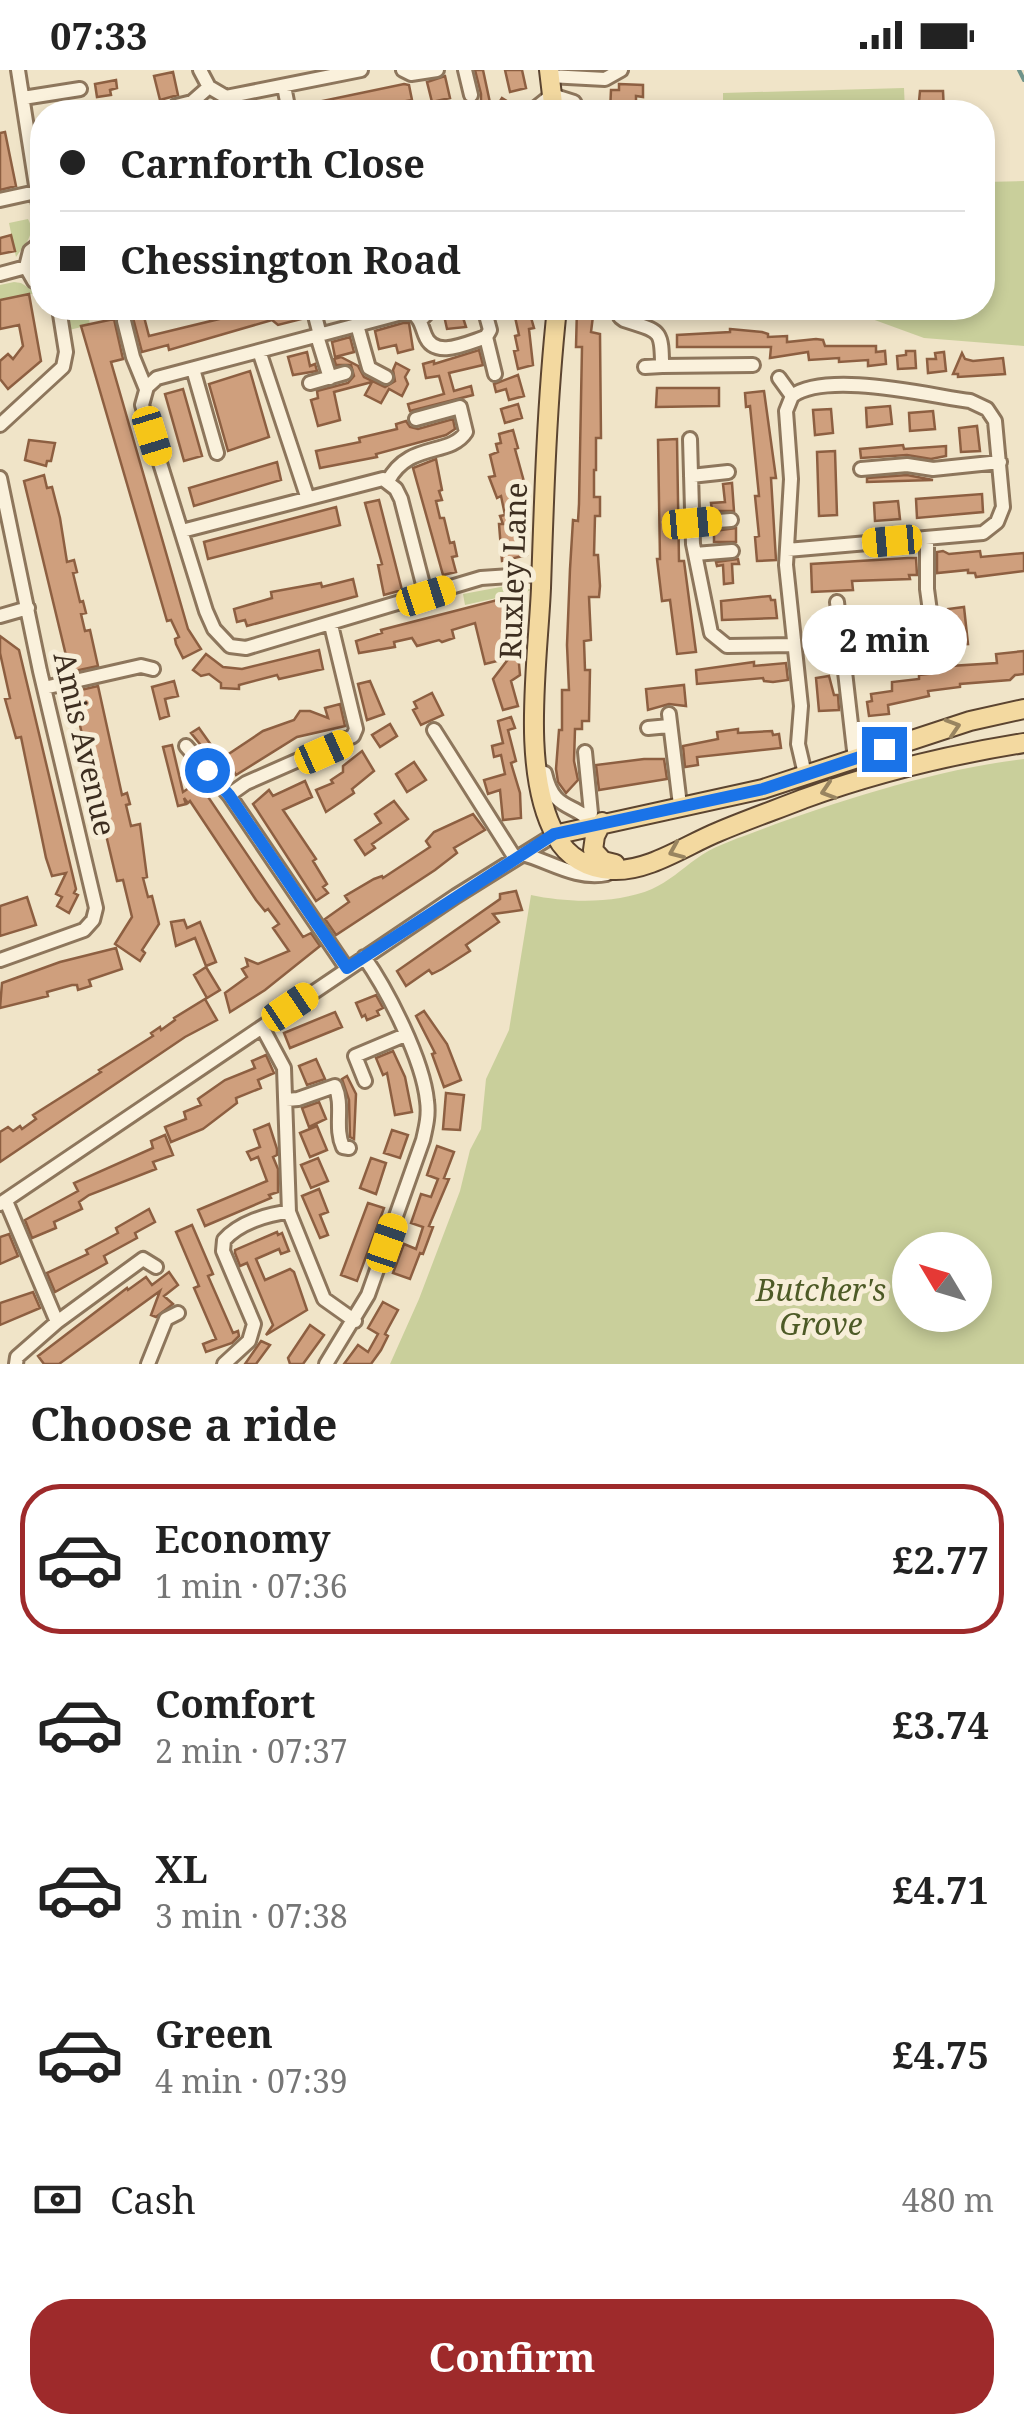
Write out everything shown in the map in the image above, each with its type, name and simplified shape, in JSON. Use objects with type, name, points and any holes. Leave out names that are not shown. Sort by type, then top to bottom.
[{"type":"main road","name":"Ruxley Lane","points":[[554,834],[540,788],[536,754],[545,464],[556,320]]},
{"type":"main road","points":[[1024,709],[970,721],[763,789],[595,821],[554,834],[577,860],[614,871],[675,852],[757,817],[873,776],[1024,743]]},
{"type":"main road","points":[[595,821],[593,850],[597,856],[603,862],[636,866]]},
{"type":"street","points":[[18,70],[30,120]]},
{"type":"street","points":[[200,70],[209,87],[226,98],[361,70]]},
{"type":"street","points":[[403,70],[410,74],[437,70]]},
{"type":"street","points":[[465,70],[471,95]]},
{"type":"street","points":[[547,95],[604,79],[621,70]]},
{"type":"street","points":[[284,86],[287,100]]},
{"type":"street","points":[[194,100],[209,87]]},
{"type":"street","points":[[24,98],[80,89]]},
{"type":"street","points":[[0,200],[30,193]]},
{"type":"street","points":[[30,251],[26,267],[30,274]]},
{"type":"street","points":[[0,274],[26,267]]},
{"type":"street","points":[[0,425],[63,367],[66,352],[62,320]]},
{"type":"street","points":[[315,320],[330,378]]},
{"type":"street","points":[[376,320],[157,378],[146,388],[142,405],[214,629],[230,646],[246,648],[481,578],[541,574]]},
{"type":"street","points":[[487,320],[490,330],[486,338],[495,374]]},
{"type":"street","points":[[624,320],[658,334],[662,340],[662,366]]},
{"type":"street","points":[[124,321],[146,388]]},
{"type":"street","points":[[420,321],[426,340],[443,349],[486,338]]},
{"type":"street","points":[[357,325],[369,368],[386,377]]},
{"type":"street","points":[[260,352],[307,496]]},
{"type":"street","points":[[645,367],[753,366]]},
{"type":"street","points":[[192,369],[217,452]]},
{"type":"street","points":[[310,383],[345,373]]},
{"type":"street","points":[[779,378],[792,396]]},
{"type":"street","points":[[786,550],[983,533],[997,522],[1002,507],[996,421],[987,409],[970,401],[834,384],[804,387],[792,396],[786,411],[791,479],[786,550],[801,706],[798,744],[805,774]]},
{"type":"street","points":[[388,480],[407,458],[460,440],[466,432],[460,407],[416,419]]},
{"type":"street","points":[[690,439],[692,523],[708,626],[715,639],[727,646],[794,645]]},
{"type":"street","points":[[861,469],[907,465],[933,469],[1000,462]]},
{"type":"street","points":[[691,476],[728,472]]},
{"type":"street","name":"Amis Avenue","points":[[0,478],[95,902],[95,914],[84,930],[0,960]]},
{"type":"street","points":[[182,531],[374,479],[388,480]]},
{"type":"street","points":[[388,480],[401,499],[426,596]]},
{"type":"street","points":[[692,523],[731,520]]},
{"type":"street","points":[[927,538],[927,588],[934,640]]},
{"type":"street","points":[[695,554],[732,550]]},
{"type":"street","points":[[837,602],[854,758]]},
{"type":"street","points":[[0,616],[28,608]]},
{"type":"street","points":[[229,795],[353,736],[356,729],[330,625]]},
{"type":"street","points":[[44,688],[140,666],[153,669]]},
{"type":"street","points":[[648,728],[669,720],[680,805]]},
{"type":"street","points":[[434,730],[519,856],[579,874],[597,876],[614,871]]},
{"type":"street","points":[[186,746],[229,795],[347,968]]},
{"type":"street","points":[[585,752],[595,821]]},
{"type":"street","points":[[536,754],[544,763],[554,796],[571,811],[595,821]]},
{"type":"street","points":[[57,1322],[3,1203],[347,968],[554,834]]},
{"type":"street","points":[[326,1364],[355,1321],[376,1277],[428,1118],[423,1081],[388,994],[364,957]]},
{"type":"street","points":[[262,1027],[284,1068],[288,1212],[324,1299],[355,1321]]},
{"type":"street","points":[[366,1081],[355,1056],[405,1036]]},
{"type":"street","points":[[286,1100],[335,1086],[342,1100],[339,1137],[343,1147],[349,1148]]},
{"type":"street","points":[[224,1364],[249,1341],[254,1324],[223,1252],[224,1240],[236,1229],[272,1214],[288,1212]]},
{"type":"street","points":[[16,1364],[18,1357],[57,1322],[143,1258],[156,1267]]},
{"type":"street","points":[[148,1364],[166,1319],[178,1313]]},
{"type":"green space","points":[[904,88],[904,100],[723,100],[723,93]]},
{"type":"green space","points":[[1024,181],[1024,346],[924,338],[875,320],[995,320],[995,182]]},
{"type":"green space","points":[[28,219],[30,234],[16,257],[9,223]]},
{"type":"green space","points":[[21,283],[30,289],[30,294],[0,300],[0,285]]},
{"type":"green space","points":[[67,320],[89,320],[90,325],[69,330]]},
{"type":"green space","points":[[511,585],[533,590],[465,605],[463,594]]},
{"type":"green space","name":"Butcher's Grove","points":[[1024,759],[1024,1364],[390,1364],[419,1299],[460,1191],[470,1150],[481,1129],[486,1079],[509,1030],[531,895],[592,901],[638,894],[664,883],[716,847],[851,799],[956,770]]},
{"type":"building","points":[[475,70],[483,70],[489,100],[481,100]]},
{"type":"building","points":[[505,70],[522,70],[526,88],[510,92]]},
{"type":"building","points":[[173,72],[178,95],[160,100],[154,76]]},
{"type":"building","points":[[445,76],[450,98],[432,100],[427,82]]},
{"type":"building","points":[[116,80],[117,88],[110,90],[111,95],[97,97],[95,84]]},
{"type":"building","points":[[404,84],[409,85],[412,100],[327,100]]},
{"type":"building","points":[[619,84],[643,85],[643,97],[611,100],[611,90],[619,90]]},
{"type":"building","points":[[920,91],[943,91],[943,100],[919,100]]},
{"type":"building","points":[[5,132],[16,186],[0,190],[0,133]]},
{"type":"building","points":[[11,235],[15,251],[0,254],[0,238]]},
{"type":"building","points":[[29,294],[30,320],[34,320],[41,361],[8,389],[0,379],[0,361],[8,354],[13,359],[23,346],[19,325],[0,329],[0,300]]},
{"type":"building","points":[[114,320],[123,359],[111,362],[188,629],[201,649],[183,658],[175,639],[179,637],[171,620],[167,621],[81,326]]},
{"type":"building","points":[[134,320],[145,320],[149,336],[215,320],[272,320],[169,350],[168,345],[142,352]]},
{"type":"building","points":[[272,320],[297,320],[278,325]]},
{"type":"building","points":[[445,320],[464,320],[466,327],[447,329]]},
{"type":"building","points":[[516,320],[532,320],[533,365],[518,369],[514,351],[518,350],[515,336],[519,335]]},
{"type":"building","points":[[577,320],[592,320],[591,332],[600,334],[601,438],[596,438],[594,497],[600,497],[600,516],[595,516],[594,555],[598,555],[600,586],[599,597],[589,597],[591,640],[584,641],[585,670],[590,670],[589,721],[582,721],[582,729],[575,729],[578,780],[566,793],[558,782],[556,769],[562,730],[562,690],[569,690],[570,569],[573,520],[578,521],[579,504],[582,347],[576,347]]},
{"type":"building","points":[[409,323],[413,349],[398,353],[396,345],[379,349],[375,331]]},
{"type":"building","points":[[730,329],[762,332],[768,337],[787,336],[787,342],[816,339],[823,340],[825,346],[876,346],[876,352],[885,351],[886,364],[868,366],[868,360],[839,362],[839,358],[809,360],[808,352],[770,358],[771,347],[677,347],[677,335]]},
{"type":"building","points":[[350,337],[354,352],[335,357],[332,342]]},
{"type":"building","points":[[479,350],[483,365],[449,373],[454,391],[471,386],[473,395],[410,411],[408,404],[444,394],[439,376],[426,378],[423,364]]},
{"type":"building","points":[[906,351],[915,351],[916,368],[898,369],[897,356],[906,355]]},
{"type":"building","points":[[307,352],[310,366],[315,364],[317,371],[293,375],[288,357]]},
{"type":"building","points":[[944,352],[946,371],[928,373],[927,359],[936,359],[935,353]]},
{"type":"building","points":[[962,353],[965,359],[973,361],[1003,358],[1005,374],[958,377],[953,374]]},
{"type":"building","points":[[341,357],[358,366],[364,377],[385,387],[395,381],[396,363],[409,370],[405,377],[408,384],[402,396],[389,389],[381,403],[365,395],[372,382],[334,392],[340,420],[318,426],[311,400],[318,398],[317,391],[348,383],[354,376],[351,365],[336,365],[334,359]]},
{"type":"building","points":[[250,371],[269,437],[228,451],[209,384]]},
{"type":"building","points":[[518,375],[524,396],[509,400],[506,389],[496,392],[494,384]]},
{"type":"building","points":[[657,388],[719,388],[719,406],[656,407]]},
{"type":"building","points":[[183,389],[202,456],[184,461],[165,394]]},
{"type":"building","points":[[764,391],[776,478],[771,478],[776,560],[757,561],[755,496],[759,496],[750,406],[746,407],[745,393]]},
{"type":"building","points":[[518,404],[522,418],[505,423],[501,409]]},
{"type":"building","points":[[890,406],[892,424],[867,427],[866,408]]},
{"type":"building","points":[[831,409],[833,433],[815,435],[813,410]]},
{"type":"building","points":[[933,411],[935,429],[910,431],[909,413]]},
{"type":"building","points":[[453,419],[455,429],[446,435],[376,454],[377,457],[320,468],[316,451],[360,442],[359,438],[397,429],[396,424],[406,421],[418,429]]},
{"type":"building","points":[[977,426],[980,451],[961,452],[959,428]]},
{"type":"building","points":[[513,430],[528,496],[524,497],[529,514],[522,516],[527,555],[502,561],[499,524],[503,524],[500,516],[505,515],[501,496],[497,498],[489,477],[495,476],[490,455],[498,452],[499,434]]},
{"type":"building","points":[[677,439],[679,561],[684,561],[696,652],[677,654],[670,600],[662,601],[657,559],[658,440]]},
{"type":"building","points":[[29,440],[55,443],[46,466],[25,460]]},
{"type":"building","points":[[903,445],[904,449],[946,446],[946,456],[861,458],[860,449]]},
{"type":"building","points":[[835,451],[837,515],[819,516],[817,452]]},
{"type":"building","points":[[436,459],[442,500],[436,501],[457,556],[452,557],[456,572],[443,575],[413,468]]},
{"type":"building","points":[[277,462],[281,480],[194,506],[189,488]]},
{"type":"building","points":[[44,475],[47,488],[52,487],[67,562],[74,560],[77,572],[73,573],[86,613],[81,614],[85,631],[90,630],[98,666],[70,672],[24,481]]},
{"type":"building","points":[[907,475],[933,480],[867,482],[867,478]]},
{"type":"building","points":[[732,483],[734,511],[712,511],[711,503],[725,502],[723,484]]},
{"type":"building","points":[[982,494],[983,512],[917,518],[916,499]]},
{"type":"building","points":[[379,500],[402,590],[384,595],[378,565],[382,564],[365,503]]},
{"type":"building","points":[[898,501],[900,519],[875,521],[874,503]]},
{"type":"building","points":[[336,507],[340,525],[208,559],[204,542]]},
{"type":"building","points":[[736,528],[736,542],[714,542],[714,531]]},
{"type":"building","points":[[980,551],[981,557],[1024,553],[1024,571],[976,577],[968,570],[937,573],[937,552]]},
{"type":"building","points":[[916,558],[917,575],[909,575],[910,579],[852,581],[853,590],[812,592],[811,564]]},
{"type":"building","points":[[738,559],[739,564],[732,564],[733,583],[724,584],[723,565],[717,566],[716,562]]},
{"type":"building","points":[[353,579],[357,596],[247,626],[245,620],[237,622],[234,609],[272,598],[271,592],[321,583],[322,587]]},
{"type":"building","points":[[770,596],[775,600],[777,618],[722,620],[721,601]]},
{"type":"building","points":[[509,597],[512,626],[505,627],[510,645],[516,643],[518,653],[520,675],[511,681],[518,706],[503,710],[493,679],[509,658],[485,664],[475,623],[452,630],[454,638],[442,642],[417,646],[412,638],[394,642],[395,647],[359,653],[356,641],[382,633],[381,630]]},
{"type":"building","points":[[964,607],[968,644],[952,645],[948,609]]},
{"type":"building","points":[[0,636],[19,650],[74,893],[78,895],[69,913],[57,906],[62,897],[56,894],[66,873],[52,876],[21,737],[16,738],[5,699],[10,698]]},
{"type":"building","points":[[319,650],[323,669],[279,679],[277,675],[239,685],[239,689],[221,688],[221,683],[209,674],[201,676],[193,670],[206,654],[223,667],[242,669]]},
{"type":"building","points":[[1024,651],[1024,674],[1010,680],[928,691],[929,696],[888,705],[889,714],[869,716],[867,702],[872,701],[871,694],[892,691],[892,682],[919,679],[919,675],[936,673],[935,667],[997,663],[996,654]]},
{"type":"building","points":[[754,662],[754,666],[786,663],[788,680],[773,682],[763,678],[697,684],[696,670]]},
{"type":"building","points":[[829,676],[834,695],[838,695],[839,710],[819,711],[816,678]]},
{"type":"building","points":[[174,681],[178,696],[165,699],[169,716],[160,719],[152,687]]},
{"type":"building","points":[[370,681],[384,714],[367,720],[358,684]]},
{"type":"building","points":[[684,685],[686,706],[669,704],[648,710],[646,689]]},
{"type":"building","points":[[98,686],[122,795],[127,793],[130,804],[126,805],[131,826],[140,824],[147,877],[143,878],[159,924],[142,950],[145,953],[140,961],[115,944],[132,917],[123,880],[117,881],[72,692]]},
{"type":"building","points":[[432,693],[443,715],[421,725],[413,710],[417,708],[414,702]]},
{"type":"building","points":[[340,704],[345,726],[297,737],[236,775],[233,770],[225,775],[191,733],[199,728],[221,759],[263,731],[294,720],[300,711],[328,718],[325,708]]},
{"type":"building","points":[[511,717],[515,728],[508,730],[516,761],[511,763],[520,793],[521,818],[503,820],[500,790],[488,794],[484,780],[505,774],[501,755],[494,757],[492,746],[503,743],[498,721]]},
{"type":"building","points":[[390,724],[397,736],[380,747],[372,735]]},
{"type":"building","points":[[738,729],[738,733],[779,734],[781,748],[697,757],[698,765],[685,767],[683,746],[718,739],[717,732]]},
{"type":"building","points":[[172,745],[183,792],[198,782],[303,937],[311,933],[320,946],[230,1012],[225,993],[247,977],[242,969],[248,966],[246,959],[258,964],[289,951],[273,928],[279,924],[256,900],[190,801],[184,798],[186,804],[178,806],[163,747]]},
{"type":"building","points":[[362,751],[374,771],[352,789],[354,793],[326,812],[316,790],[333,783],[331,780],[343,772],[343,766]]},
{"type":"building","points":[[664,759],[667,779],[599,790],[596,765]]},
{"type":"building","points":[[414,762],[426,780],[407,792],[396,774]]},
{"type":"building","points":[[305,781],[312,797],[283,810],[316,859],[313,861],[327,884],[323,887],[328,893],[316,901],[253,804],[269,790],[273,796]]},
{"type":"building","points":[[394,801],[408,819],[372,844],[375,848],[365,855],[355,840],[381,823],[375,814]]},
{"type":"building","points":[[473,814],[485,830],[454,848],[457,853],[435,870],[336,935],[325,919],[349,902],[345,896],[383,878],[430,847],[426,841],[434,832]]},
{"type":"building","points":[[516,891],[522,910],[493,914],[499,922],[466,945],[470,951],[432,974],[429,970],[406,986],[397,971],[500,899],[500,894]]},
{"type":"building","points":[[27,897],[36,925],[0,936],[0,906]]},
{"type":"building","points":[[184,920],[187,928],[200,922],[216,962],[206,966],[195,938],[176,946],[171,922]]},
{"type":"building","points":[[116,948],[122,969],[89,980],[91,986],[78,990],[77,985],[72,985],[47,992],[48,996],[0,1008],[2,983],[60,962]]},
{"type":"building","points":[[206,967],[220,990],[207,998],[194,975]]},
{"type":"building","points":[[376,995],[383,1008],[377,1011],[379,1015],[367,1020],[356,1003]]},
{"type":"building","points":[[205,999],[217,1020],[185,1037],[0,1162],[0,1132],[8,1127],[13,1131],[20,1126],[22,1129],[36,1119],[33,1115]]},
{"type":"building","points":[[424,1011],[447,1044],[461,1080],[444,1087],[432,1054],[435,1053],[416,1016]]},
{"type":"building","points":[[335,1012],[342,1027],[290,1048],[284,1033]]},
{"type":"building","points":[[393,1051],[405,1077],[412,1112],[395,1115],[387,1073],[383,1075],[376,1058]]},
{"type":"building","points":[[266,1055],[274,1073],[258,1080],[261,1088],[236,1098],[237,1103],[203,1129],[171,1142],[165,1127],[186,1119],[184,1112],[201,1105],[198,1099],[225,1080],[255,1068],[252,1061]]},
{"type":"building","points":[[316,1059],[325,1079],[307,1085],[299,1066]]},
{"type":"building","points":[[347,1076],[356,1094],[354,1139],[350,1137],[349,1100],[342,1079]]},
{"type":"building","points":[[446,1093],[464,1095],[460,1130],[443,1129]]},
{"type":"building","points":[[319,1102],[326,1119],[309,1127],[302,1108]]},
{"type":"building","points":[[269,1124],[277,1149],[273,1157],[278,1169],[278,1192],[205,1226],[198,1210],[267,1181],[258,1157],[251,1160],[247,1152],[260,1147],[254,1130]]},
{"type":"building","points":[[317,1126],[327,1150],[310,1157],[300,1133]]},
{"type":"building","points":[[392,1130],[408,1135],[400,1158],[384,1153]]},
{"type":"building","points":[[165,1135],[173,1155],[153,1162],[156,1169],[89,1195],[79,1202],[82,1209],[54,1222],[56,1228],[32,1238],[25,1220],[78,1191],[74,1183],[153,1148],[151,1141]]},
{"type":"building","points":[[437,1146],[454,1152],[444,1178],[449,1179],[429,1226],[433,1227],[423,1254],[420,1253],[410,1279],[393,1273],[404,1244],[416,1249],[423,1227],[411,1223],[421,1194],[431,1197],[438,1179],[427,1175]]},
{"type":"building","points":[[318,1158],[328,1181],[311,1188],[301,1165]]},
{"type":"building","points":[[371,1158],[386,1163],[376,1194],[360,1188]]},
{"type":"building","points":[[319,1189],[328,1212],[320,1215],[328,1235],[320,1238],[302,1196]]},
{"type":"building","points":[[368,1203],[384,1208],[357,1281],[341,1275]]},
{"type":"building","points":[[149,1209],[155,1222],[135,1233],[137,1238],[104,1256],[107,1263],[55,1292],[47,1273],[88,1254],[86,1250],[118,1233],[116,1228]]},
{"type":"building","points":[[192,1225],[213,1274],[208,1276],[233,1333],[238,1331],[239,1336],[232,1343],[206,1352],[203,1344],[216,1339],[176,1232]]},
{"type":"building","points":[[282,1233],[289,1251],[281,1254],[279,1249],[256,1259],[265,1280],[290,1269],[294,1272],[307,1310],[266,1335],[273,1325],[247,1263],[240,1266],[235,1250]]},
{"type":"building","points":[[9,1234],[18,1256],[0,1264],[0,1237]]},
{"type":"building","points":[[169,1272],[178,1285],[164,1296],[173,1304],[156,1317],[151,1315],[160,1291],[59,1364],[44,1364],[38,1356],[127,1288],[146,1277],[152,1285]]},
{"type":"building","points":[[33,1292],[40,1308],[0,1325],[0,1303]]},
{"type":"building","points":[[383,1302],[398,1310],[381,1350],[371,1364],[344,1364],[358,1345],[368,1352],[378,1334],[368,1328]]},
{"type":"building","points":[[310,1325],[324,1335],[303,1364],[290,1364],[288,1358]]},
{"type":"building","points":[[261,1341],[270,1345],[256,1364],[245,1364]]},
{"type":"waterway","points":[[1019,70],[1024,80]]},
{"type":"route","points":[[207,770],[229,795],[347,968],[554,834],[763,789],[884,749]]}]
